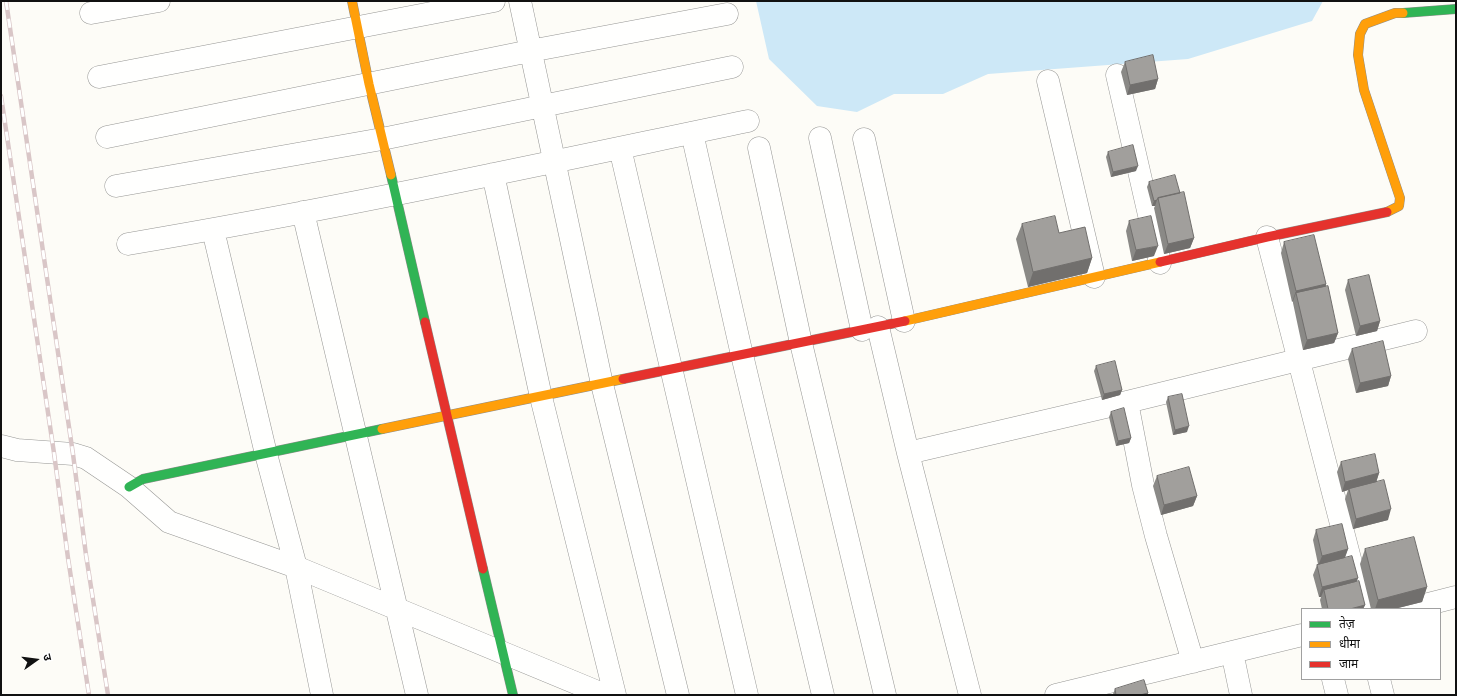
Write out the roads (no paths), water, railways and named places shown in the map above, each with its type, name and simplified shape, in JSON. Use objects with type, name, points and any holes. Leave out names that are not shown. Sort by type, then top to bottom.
[{"type":"street","points":[[91,13],[159,1]]},
{"type":"street","points":[[352,1],[369,84],[513,695]]},
{"type":"street","points":[[99,77],[494,1]]},
{"type":"street","points":[[520,1],[602,384],[678,695]]},
{"type":"street","points":[[129,487],[143,479],[904,321],[1389,210],[1399,206],[1400,198],[1364,90],[1358,55],[1360,34],[1365,24],[1395,13],[1456,9]]},
{"type":"street","points":[[107,137],[530,51],[727,14]]},
{"type":"street","points":[[116,186],[382,139],[732,67]]},
{"type":"street","points":[[1117,75],[1160,263]]},
{"type":"street","points":[[1048,82],[1094,277]]},
{"type":"street","points":[[128,244],[213,230],[395,194],[748,121]]},
{"type":"street","points":[[692,133],[742,355],[823,695]]},
{"type":"street","points":[[820,138],[870,328],[908,453],[970,695]]},
{"type":"street","points":[[864,139],[904,321]]},
{"type":"street","points":[[620,148],[747,695]]},
{"type":"street","points":[[759,148],[800,343],[886,695]]},
{"type":"street","points":[[493,174],[541,397],[615,695]]},
{"type":"street","points":[[303,212],[417,695]]},
{"type":"street","points":[[213,230],[266,454],[296,567],[322,695]]},
{"type":"street","points":[[1267,237],[1363,608]]},
{"type":"street","points":[[908,453],[1126,402],[1416,331]]},
{"type":"street","points":[[1126,402],[1143,484],[1156,536],[1193,662]]},
{"type":"street","points":[[1,446],[17,450],[76,455],[86,458],[129,487],[169,522],[296,567],[605,695]]},
{"type":"street","points":[[1413,608],[1456,597]]},
{"type":"street","points":[[1056,695],[1301,635]]},
{"type":"street","points":[[1232,652],[1241,695]]},
{"type":"street","points":[[1333,680],[1337,695]]},
{"type":"street","points":[[1379,680],[1383,695]]},
{"type":"water","points":[[756,1],[1323,1],[1312,21],[1188,59],[988,74],[943,94],[894,94],[857,112],[817,106],[769,59]]},
{"type":"railway","points":[[6,1],[73,454],[86,555],[108,695]]},
{"type":"railway","points":[[1,96],[89,695]]}]
